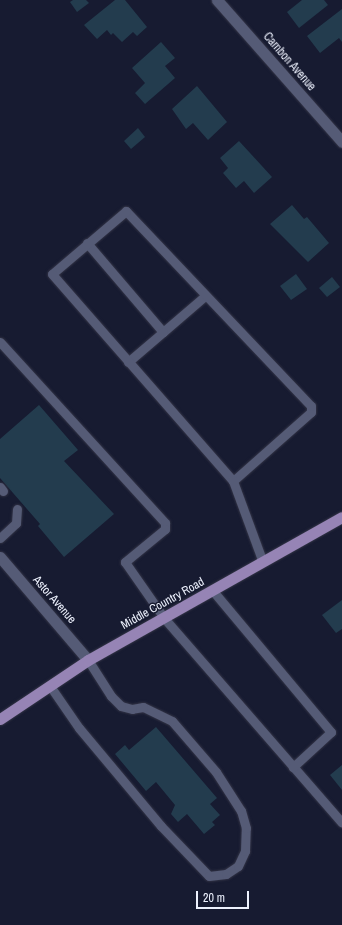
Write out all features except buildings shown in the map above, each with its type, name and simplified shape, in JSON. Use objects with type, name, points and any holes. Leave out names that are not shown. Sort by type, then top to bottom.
[{"type":"main road","name":"Middle Country Road","points":[[0,719],[88,660],[213,591],[262,560],[342,517]]},
{"type":"street","name":"Cambon Avenue","points":[[217,0],[342,142]]},
{"type":"street","name":"Astor Avenue","points":[[0,558],[88,660]]},
{"type":"lane","points":[[233,482],[312,409],[126,210],[52,274],[233,482],[262,560]]},
{"type":"lane","points":[[87,243],[163,332]]},
{"type":"lane","points":[[128,362],[205,296]]},
{"type":"lane","points":[[0,342],[165,523],[166,529],[125,562],[164,618],[342,823]]},
{"type":"lane","points":[[0,538],[16,523],[17,508]]},
{"type":"lane","points":[[213,591],[331,732],[293,767]]},
{"type":"lane","points":[[50,686],[79,728],[161,826],[209,876],[226,874],[238,866],[245,851],[246,828],[241,811],[216,772],[172,721],[143,707],[132,709],[121,706],[111,696],[88,660]]}]
